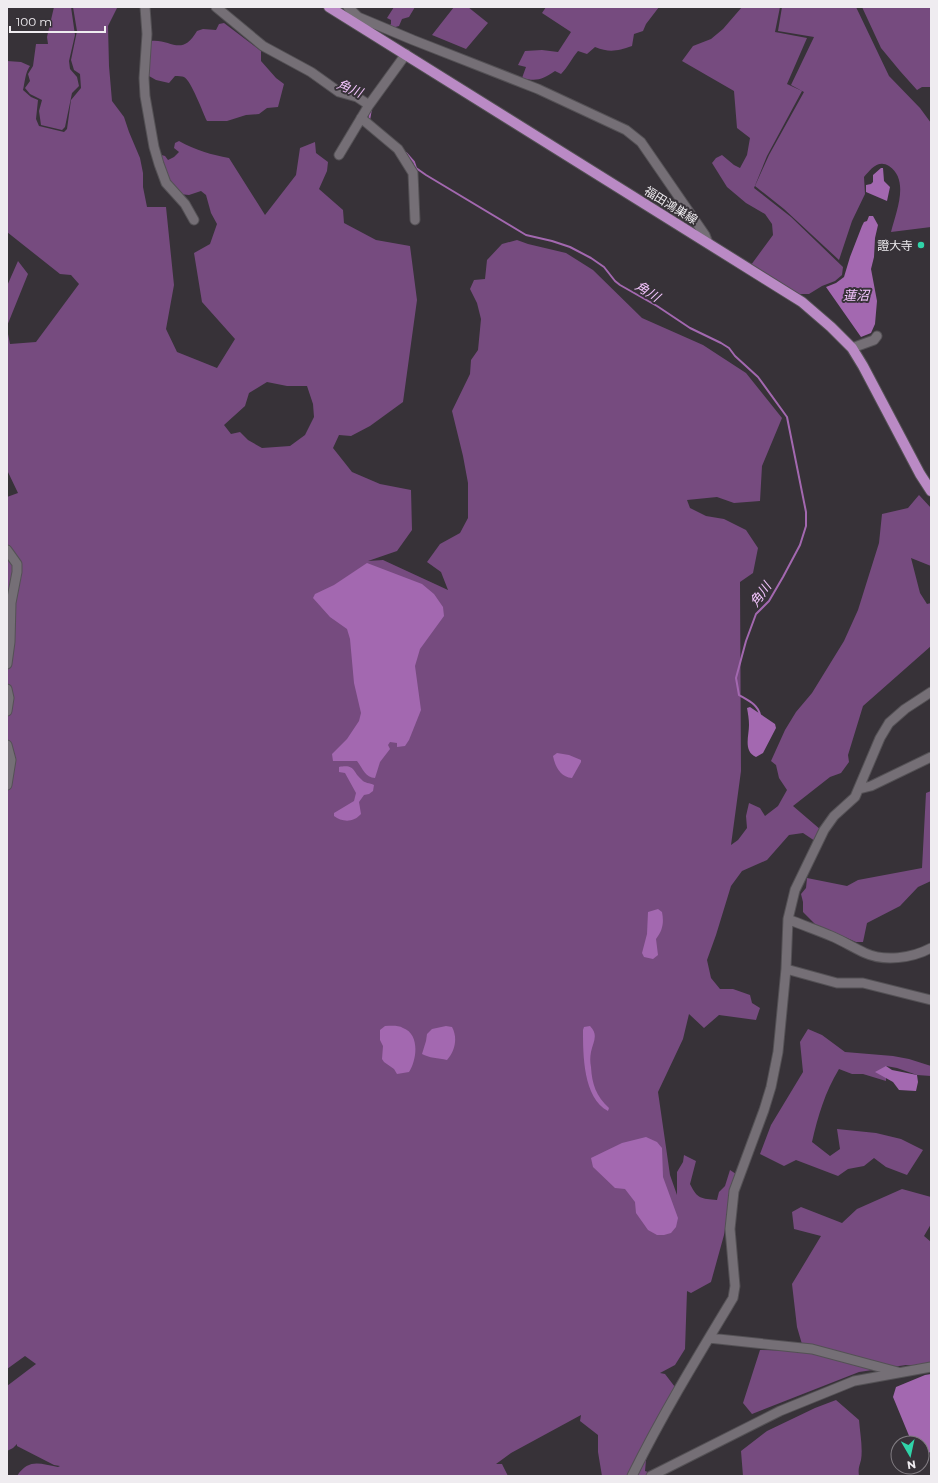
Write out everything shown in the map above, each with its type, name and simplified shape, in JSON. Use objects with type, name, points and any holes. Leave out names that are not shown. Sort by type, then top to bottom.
[{"type":"main road","name":"福田鴻巣線","points":[[329,7],[355,20],[406,54],[811,309],[852,348],[920,474],[931,491]]},
{"type":"street","points":[[145,7],[147,34],[144,78],[145,96],[154,147],[166,183],[185,204],[194,220]]},
{"type":"street","points":[[216,7],[263,46],[312,72],[338,92],[357,97],[369,105]]},
{"type":"street","points":[[348,7],[355,20],[538,89],[626,130],[641,142],[705,235],[708,243]]},
{"type":"street","points":[[339,155],[369,105],[406,54]]},
{"type":"street","points":[[361,118],[398,149],[413,174],[416,220]]},
{"type":"street","points":[[852,348],[874,340],[877,336]]},
{"type":"street","points":[[7,550],[17,564],[17,572],[11,603],[11,630],[7,664]]},
{"type":"street","points":[[7,689],[9,698],[7,711]]},
{"type":"street","points":[[632,1476],[654,1433],[733,1298],[735,1281],[730,1229],[734,1191],[771,1087],[778,1052],[786,969],[788,919],[795,890],[824,830],[834,816],[851,802],[859,789],[880,738],[889,723],[905,709],[931,692]]},
{"type":"street","points":[[7,745],[11,760],[7,785]]},
{"type":"street","points":[[859,789],[871,786],[931,757]]},
{"type":"street","points":[[788,919],[832,936],[866,954],[877,957],[900,957],[914,955],[931,948]]},
{"type":"street","points":[[786,969],[837,983],[863,983],[931,1000]]},
{"type":"street","points":[[709,1338],[812,1349],[901,1373]]},
{"type":"street","points":[[651,1476],[780,1411],[854,1381],[931,1367]]},
{"type":"shaded area","points":[[54,7],[71,7],[75,35],[69,61],[70,69],[77,77],[79,86],[72,93],[65,127],[62,130],[41,125],[39,111],[42,100],[30,94],[25,88],[30,81],[28,74],[33,66],[36,44],[48,44],[47,37]]},
{"type":"shaded area","points":[[73,7],[117,8],[108,26],[112,101],[124,117],[140,158],[147,207],[166,207],[174,285],[166,329],[177,352],[217,368],[235,339],[202,302],[194,253],[210,244],[217,224],[211,213],[206,195],[201,191],[189,195],[179,194],[168,182],[158,154],[165,156],[168,160],[174,157],[179,152],[174,148],[175,143],[179,141],[204,152],[229,158],[265,215],[296,175],[300,148],[315,142],[316,153],[328,162],[327,171],[319,189],[343,210],[344,223],[376,240],[410,246],[417,300],[403,402],[370,426],[351,436],[339,435],[333,448],[352,472],[380,484],[411,490],[412,530],[397,551],[368,561],[383,560],[448,590],[441,572],[427,562],[440,544],[460,533],[468,518],[468,483],[452,411],[470,374],[471,360],[478,350],[481,319],[477,303],[470,289],[474,280],[485,279],[487,260],[502,244],[517,240],[566,253],[593,270],[642,318],[703,345],[746,373],[782,418],[762,466],[760,501],[734,503],[717,497],[687,500],[690,508],[706,516],[724,519],[746,530],[758,548],[753,573],[740,582],[741,771],[731,845],[738,840],[747,828],[746,816],[749,803],[760,808],[765,816],[778,806],[787,790],[779,778],[776,765],[771,761],[785,730],[796,712],[812,693],[844,641],[858,610],[879,543],[882,514],[908,508],[919,495],[931,508],[931,566],[911,558],[920,593],[927,604],[931,603],[931,646],[863,706],[848,755],[849,762],[841,773],[830,777],[793,806],[821,830],[815,841],[803,833],[789,835],[767,860],[742,871],[731,886],[707,960],[711,978],[720,989],[733,989],[750,995],[752,1003],[760,1008],[756,1020],[719,1015],[704,1028],[689,1014],[683,1039],[658,1092],[670,1175],[677,1195],[677,1172],[683,1162],[684,1155],[696,1161],[690,1184],[695,1193],[700,1197],[717,1200],[719,1192],[725,1186],[730,1170],[736,1174],[729,1203],[724,1235],[711,1282],[691,1293],[687,1291],[685,1349],[675,1365],[660,1373],[665,1374],[675,1387],[646,1460],[645,1471],[660,1476],[602,1476],[598,1452],[598,1435],[580,1421],[581,1415],[511,1453],[496,1464],[502,1464],[508,1476],[17,1476],[21,1470],[30,1464],[60,1466],[54,1465],[17,1446],[17,1444],[7,1451],[7,1386],[36,1364],[25,1356],[7,1369],[7,497],[18,493],[7,470],[7,329],[10,344],[36,342],[79,284],[71,275],[60,274],[7,232],[7,61],[21,62],[30,66],[26,75],[23,90],[31,97],[38,100],[36,119],[39,126],[64,132],[67,129],[71,100],[81,88],[80,74],[74,70],[71,60],[77,31]],"holes":[[[267,382],[287,386],[307,386],[313,404],[314,417],[305,435],[290,446],[262,448],[248,440],[240,432],[231,434],[224,425],[245,406],[249,393]]]},
{"type":"shaded area","points":[[394,7],[415,7],[409,17],[402,19],[399,26],[392,28],[389,26],[391,24],[391,20],[387,18]]},
{"type":"shaded area","points":[[454,7],[468,7],[488,23],[466,49],[432,35]]},
{"type":"shaded area","points":[[546,7],[659,7],[646,24],[643,31],[634,34],[632,46],[614,51],[595,47],[587,54],[578,51],[561,74],[555,71],[536,80],[522,78],[526,67],[518,65],[525,51],[542,50],[558,52],[571,32],[542,13]]},
{"type":"shaded area","points":[[742,7],[780,7],[775,32],[807,38],[787,84],[802,91],[767,156],[754,188],[791,217],[843,267],[842,275],[835,281],[822,286],[809,294],[797,294],[751,265],[773,235],[772,224],[765,214],[746,203],[727,187],[712,163],[716,158],[722,155],[740,168],[747,155],[750,138],[737,128],[734,91],[682,61],[693,46],[711,39],[723,29]]},
{"type":"shaded area","points":[[782,7],[856,7],[889,76],[920,108],[931,123],[931,227],[891,232],[900,197],[899,179],[889,166],[881,164],[875,166],[864,177],[865,194],[852,221],[839,260],[784,209],[755,186],[769,155],[804,92],[791,85],[814,37],[778,31]]},
{"type":"shaded area","points":[[862,7],[931,7],[931,87],[922,87],[917,90],[900,71],[881,48]]},
{"type":"shaded area","points":[[224,23],[261,51],[261,61],[276,78],[284,84],[278,107],[267,108],[259,114],[246,115],[227,121],[207,121],[187,79],[181,76],[175,76],[169,83],[156,80],[149,76],[150,41],[164,42],[175,45],[186,44],[197,31],[203,29],[216,30],[219,24]]},
{"type":"shaded area","points":[[18,261],[28,274],[7,326],[7,286]]},
{"type":"shaded area","points":[[931,791],[931,881],[918,887],[900,906],[867,923],[863,942],[856,942],[818,927],[803,912],[801,894],[806,888],[807,878],[847,886],[858,880],[922,868],[926,793]]},
{"type":"shaded area","points":[[808,1029],[822,1035],[845,1052],[893,1056],[931,1066],[931,1076],[917,1075],[886,1066],[886,1081],[863,1074],[852,1074],[839,1069],[822,1104],[812,1142],[830,1156],[840,1149],[837,1129],[876,1133],[901,1139],[923,1150],[907,1175],[886,1167],[874,1158],[864,1166],[848,1169],[838,1176],[796,1160],[784,1166],[760,1154],[771,1125],[803,1072],[800,1042]]},
{"type":"shaded area","points":[[902,1189],[931,1197],[931,1224],[924,1236],[931,1242],[931,1366],[906,1365],[859,1372],[752,1414],[743,1403],[760,1350],[804,1351],[797,1327],[792,1284],[821,1236],[794,1229],[792,1212],[801,1207],[842,1223],[857,1209]]},
{"type":"shaded area","points":[[836,1400],[859,1420],[862,1451],[859,1476],[743,1476],[741,1451],[767,1431],[815,1408]]},
{"type":"water","points":[[883,168],[884,181],[890,187],[887,201],[866,192],[866,185],[873,182],[873,175]]},
{"type":"water","name":"蓮沼","points":[[869,216],[873,216],[878,225],[871,269],[877,301],[875,324],[871,333],[861,337],[826,287],[836,283],[844,277],[862,226],[864,222],[867,221]]},
{"type":"water","points":[[367,563],[422,584],[434,594],[443,607],[444,616],[420,649],[415,666],[421,710],[409,740],[405,746],[397,747],[397,743],[390,742],[388,745],[390,749],[380,762],[375,778],[372,778],[366,774],[357,761],[333,761],[332,754],[347,739],[359,721],[361,713],[354,683],[350,639],[347,629],[330,617],[313,598],[315,594],[334,585]]},
{"type":"water","points":[[750,707],[775,724],[776,728],[763,753],[756,757],[749,751],[748,747],[749,723],[747,708]]},
{"type":"water","points":[[557,753],[569,755],[581,760],[572,778],[564,776],[555,764],[553,756]]},
{"type":"water","points":[[344,766],[353,769],[363,781],[374,785],[373,791],[364,795],[359,802],[361,814],[355,819],[348,821],[334,816],[334,813],[354,801],[356,793],[345,773],[339,772],[339,767]]},
{"type":"water","points":[[658,909],[662,912],[663,923],[662,929],[656,939],[658,955],[653,959],[644,957],[642,953],[647,934],[648,912]]},
{"type":"water","points":[[385,1026],[401,1027],[408,1031],[412,1036],[415,1054],[412,1067],[409,1072],[397,1074],[394,1069],[382,1059],[383,1046],[380,1040],[380,1030]]},
{"type":"water","points":[[446,1026],[452,1027],[455,1036],[454,1049],[447,1060],[422,1054],[427,1034],[432,1029]]},
{"type":"water","points":[[590,1026],[593,1029],[595,1036],[590,1058],[592,1079],[598,1094],[609,1108],[608,1111],[600,1105],[594,1096],[586,1075],[583,1051],[583,1030],[584,1027]]},
{"type":"water","points":[[886,1066],[892,1070],[917,1075],[918,1082],[916,1091],[899,1090],[893,1082],[875,1072]]},
{"type":"water","points":[[646,1137],[657,1142],[662,1148],[663,1177],[678,1218],[676,1227],[671,1233],[664,1235],[657,1235],[648,1230],[636,1213],[635,1202],[625,1189],[615,1188],[593,1167],[591,1158],[622,1143]]},
{"type":"water","points":[[931,1374],[930,1452],[930,1435],[909,1435],[893,1397],[896,1387]]},
{"type":"waterway","name":"角川","points":[[369,120],[371,109]]},
{"type":"waterway","name":"角川","points":[[406,153],[414,162],[416,168],[426,175],[526,235],[570,247],[591,258],[604,267],[620,285],[657,306],[690,328],[729,348],[735,356],[758,377],[787,417],[806,512],[806,526],[800,545],[783,577],[769,601],[756,614],[746,641],[736,678],[739,695],[755,705],[760,715]]},
{"type":"place","name":"證大寺","points":[[921,245]]}]
